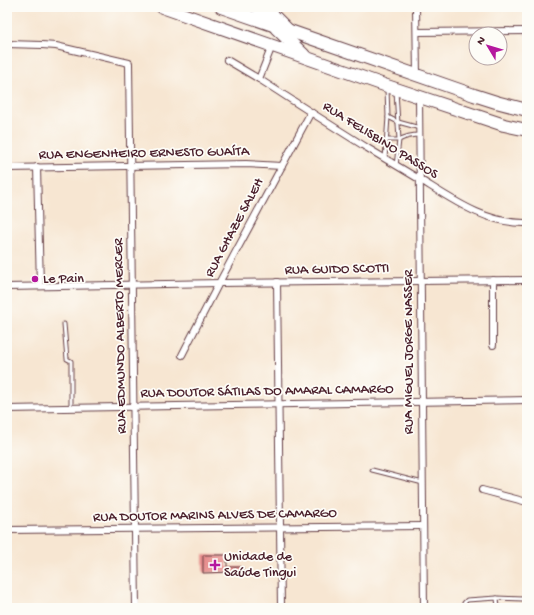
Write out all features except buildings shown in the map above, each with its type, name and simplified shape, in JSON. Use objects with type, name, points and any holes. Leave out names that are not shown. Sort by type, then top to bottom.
[{"type":"highway","points":[[162,7],[189,11],[272,46],[419,97],[527,130]]},
{"type":"highway","points":[[221,7],[474,95],[527,110]]},
{"type":"highway","points":[[273,25],[307,58]]},
{"type":"highway","points":[[413,74],[419,97]]},
{"type":"highway","points":[[462,111],[472,101],[474,95]]},
{"type":"main road","points":[[255,7],[273,25]]},
{"type":"main road","points":[[263,7],[276,16],[293,32]]},
{"type":"street","points":[[413,74],[417,32],[416,7]]},
{"type":"street","points":[[417,32],[527,31]]},
{"type":"street","name":"RUA EDMUNDO ALBERTO MERCER","points":[[7,44],[56,46],[129,63],[136,608]]},
{"type":"street","points":[[259,79],[272,46]]},
{"type":"street","name":"RUA FELISBINO PASSOS","points":[[227,60],[384,159],[458,203],[483,215],[509,222],[527,223]]},
{"type":"street","name":"RUA MIGUEL JORGE NASSER","points":[[419,97],[424,608]]},
{"type":"street","name":"RUA GHAZE SALEH","points":[[182,355],[311,112]]},
{"type":"street","name":"RUA ENGENHEIRO ERNESTO GUAÍTA","points":[[7,168],[246,164],[282,166]]},
{"type":"street","points":[[37,167],[40,286]]},
{"type":"street","points":[[493,280],[493,345]]},
{"type":"street","name":"RUA GUIDO SCOTTI","points":[[7,287],[276,282],[527,280]]},
{"type":"street","points":[[276,282],[281,608]]},
{"type":"street","name":"RUA DOUTOR SÁTILAS DO AMARAL CAMARGO","points":[[7,409],[527,400]]},
{"type":"street","points":[[482,490],[527,502]]},
{"type":"street","name":"RUA DOUTOR MARINS ALVES DE CAMARGO","points":[[7,530],[423,526]]},
{"type":"lane","points":[[384,159],[391,87]]},
{"type":"lane","points":[[391,87],[398,122],[399,140],[396,166]]},
{"type":"lane","points":[[388,117],[398,122],[420,128]]},
{"type":"lane","points":[[386,140],[399,140],[412,135],[420,135]]},
{"type":"lane","points":[[64,324],[66,359],[71,361],[71,408]]},
{"type":"lane","points":[[372,470],[423,483]]},
{"type":"lane","points":[[497,598],[498,608]]},
{"type":"lane","points":[[464,608],[464,603],[467,600],[497,598],[523,600]]},
{"type":"place","name":"Le Pain","points":[[35,279]]},
{"type":"place","name":"Unidade de Saúde Tingui","points":[[215,565]]}]
